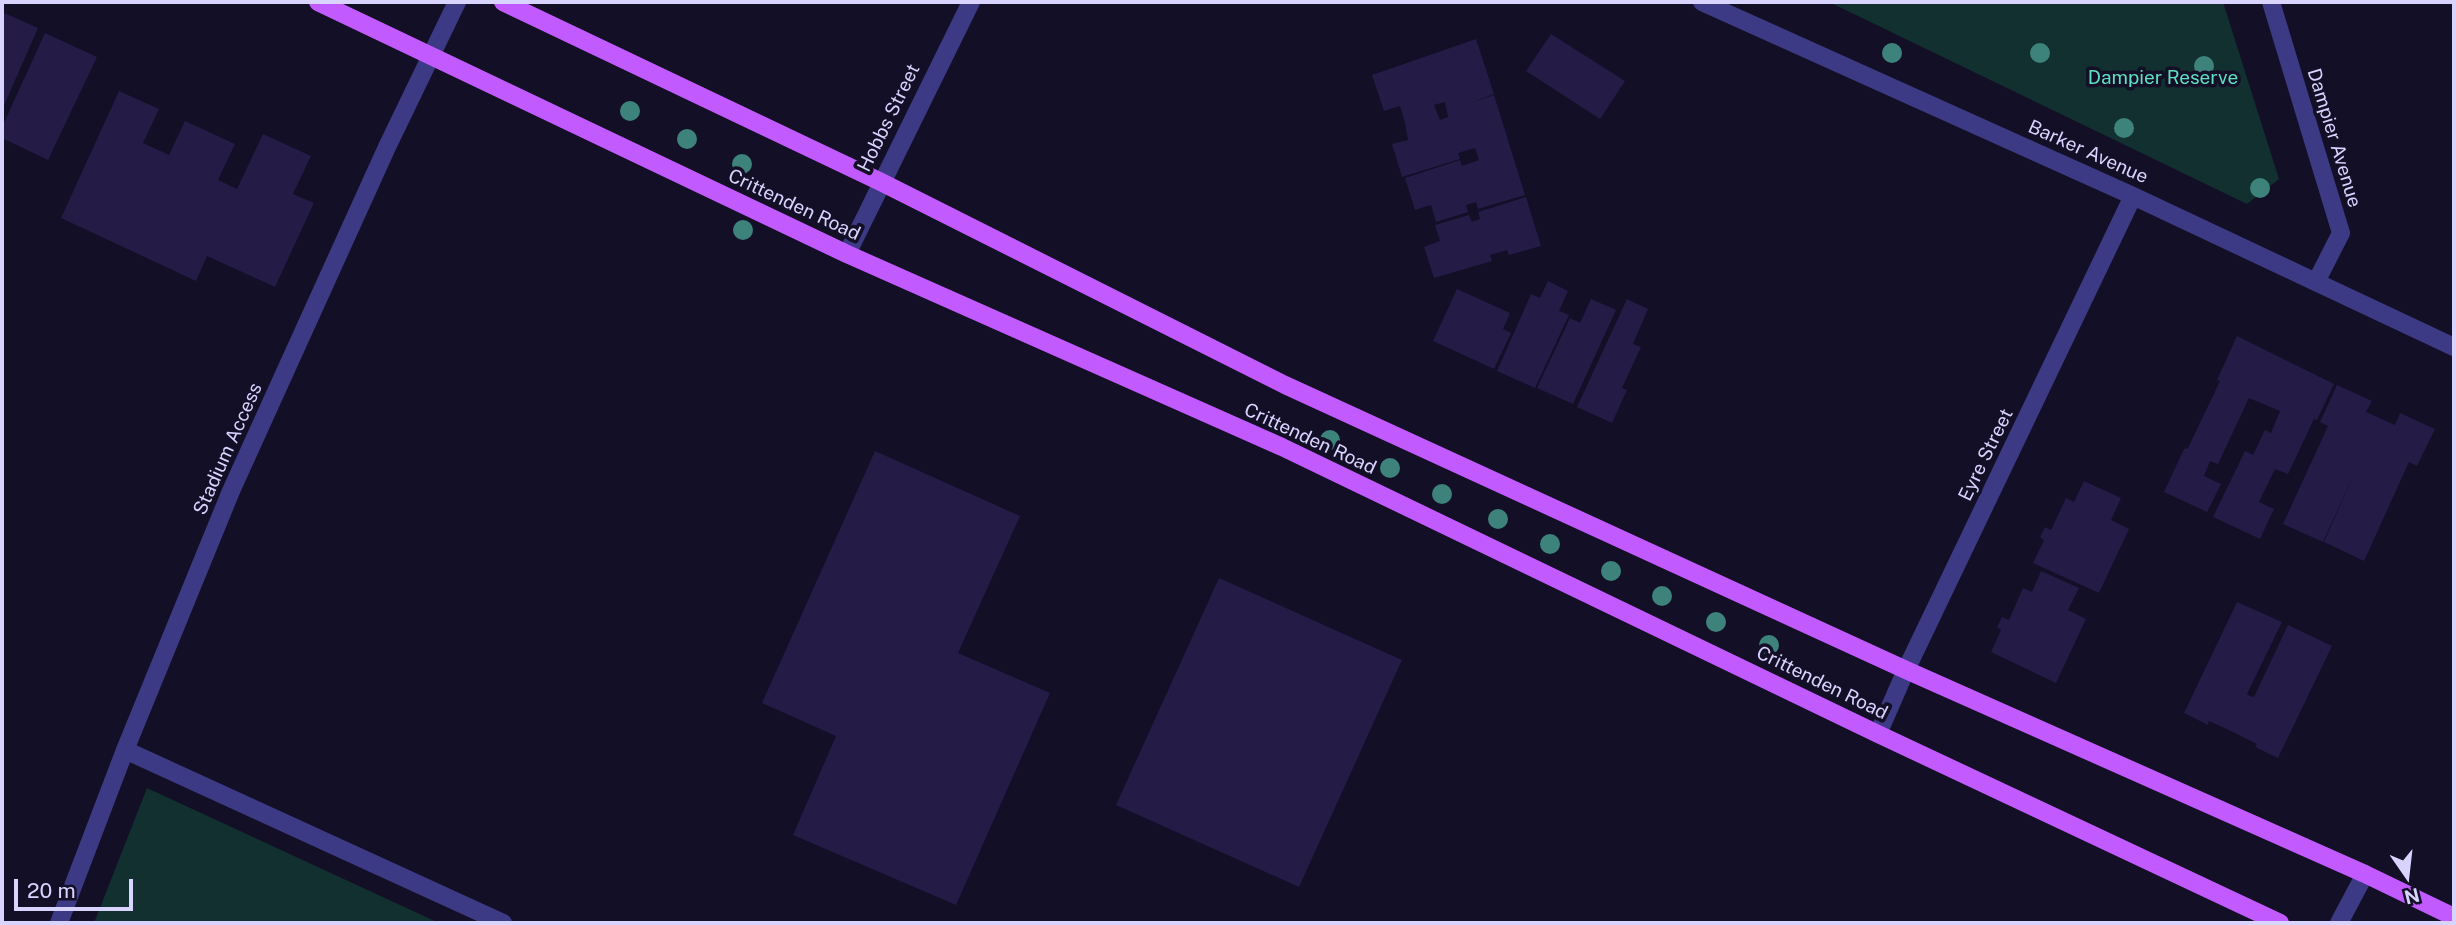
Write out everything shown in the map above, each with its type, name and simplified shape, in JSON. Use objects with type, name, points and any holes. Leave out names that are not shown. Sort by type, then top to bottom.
[{"type":"main road","name":"Crittenden Road","points":[[318,2],[847,254],[1282,447],[1878,734],[2280,923]]},
{"type":"main road","name":"Crittenden Road","points":[[503,2],[881,182],[1286,385],[1906,670],[2365,874],[2454,917]]},
{"type":"street","name":"Stadium Access","points":[[58,923],[230,491],[387,147],[457,2]]},
{"type":"street","name":"Hobbs Street","points":[[847,254],[971,2]]},
{"type":"street","name":"Barker Avenue","points":[[1702,2],[2133,196],[2454,347]]},
{"type":"street","name":"Dampier Avenue","points":[[2271,2],[2341,233],[2316,282]]},
{"type":"street","name":"Eyre Street","points":[[1878,734],[1906,670],[2133,196]]},
{"type":"street","points":[[125,750],[503,923]]},
{"type":"street","points":[[2339,923],[2365,874]]},
{"type":"green space","name":"Dampier Reserve","points":[[1829,2],[2223,2],[2279,179],[2247,204]]},
{"type":"green space","points":[[147,788],[439,923],[94,923]]},
{"type":"building","points":[[2,12],[38,28],[2,110]]},
{"type":"building","points":[[45,33],[97,57],[48,160],[2,138],[2,127]]},
{"type":"building","points":[[1551,34],[1625,81],[1600,119],[1526,71]]},
{"type":"building","points":[[1476,39],[1494,94],[1470,103],[1494,95],[1525,195],[1478,209],[1476,202],[1466,205],[1468,212],[1436,222],[1431,205],[1415,210],[1405,178],[1460,160],[1462,166],[1479,160],[1475,148],[1458,153],[1460,159],[1402,177],[1392,144],[1408,140],[1400,106],[1384,111],[1372,75]],"holes":[[[1445,102],[1448,117],[1440,120],[1434,105]]]},
{"type":"building","points":[[119,91],[159,109],[143,143],[169,155],[185,121],[235,144],[218,180],[237,189],[263,134],[311,156],[293,194],[314,203],[275,287],[207,256],[196,281],[61,218]]},
{"type":"building","points":[[1526,197],[1541,246],[1509,255],[1507,250],[1490,255],[1492,261],[1434,278],[1424,247],[1440,241],[1435,225],[1469,215],[1472,222],[1480,219],[1478,212]]},
{"type":"building","points":[[1548,281],[1568,291],[1559,311],[1569,315],[1535,388],[1497,371],[1531,294],[1540,298]]},
{"type":"building","points":[[1457,289],[1510,313],[1503,329],[1511,333],[1494,369],[1433,341]]},
{"type":"building","points":[[1591,299],[1616,310],[1573,404],[1537,388],[1570,318],[1580,323]]},
{"type":"building","points":[[1627,299],[1648,309],[1633,344],[1641,347],[1622,388],[1627,390],[1612,423],[1577,407]]},
{"type":"building","points":[[2237,336],[2334,384],[2288,474],[2275,469],[2259,502],[2274,509],[2260,539],[2213,517],[2245,451],[2253,455],[2265,430],[2271,433],[2280,411],[2249,398],[2218,464],[2210,461],[2204,476],[2221,484],[2207,512],[2164,492],[2220,381],[2217,380]]},
{"type":"building","points":[[2337,385],[2372,401],[2366,412],[2395,425],[2400,413],[2435,429],[2417,466],[2409,462],[2364,561],[2324,542],[2355,472],[2323,542],[2283,524],[2328,426],[2320,422]]},
{"type":"building","points":[[875,451],[1020,516],[958,653],[1050,693],[956,905],[793,835],[836,736],[762,703]]},
{"type":"building","points":[[2084,481],[2121,498],[2111,520],[2129,529],[2099,593],[2033,563],[2044,540],[2040,537],[2045,527],[2051,530],[2066,498],[2074,502]]},
{"type":"building","points":[[2041,571],[2079,588],[2068,610],[2086,619],[2056,683],[1991,652],[2001,630],[1997,627],[2002,617],[2009,620],[2023,588],[2032,592]]},
{"type":"building","points":[[1219,578],[1402,660],[1299,887],[1116,805]]},
{"type":"building","points":[[2237,602],[2282,622],[2247,694],[2250,696],[2254,697],[2288,625],[2332,646],[2278,758],[2233,732],[2209,721],[2208,725],[2184,713]]}]
